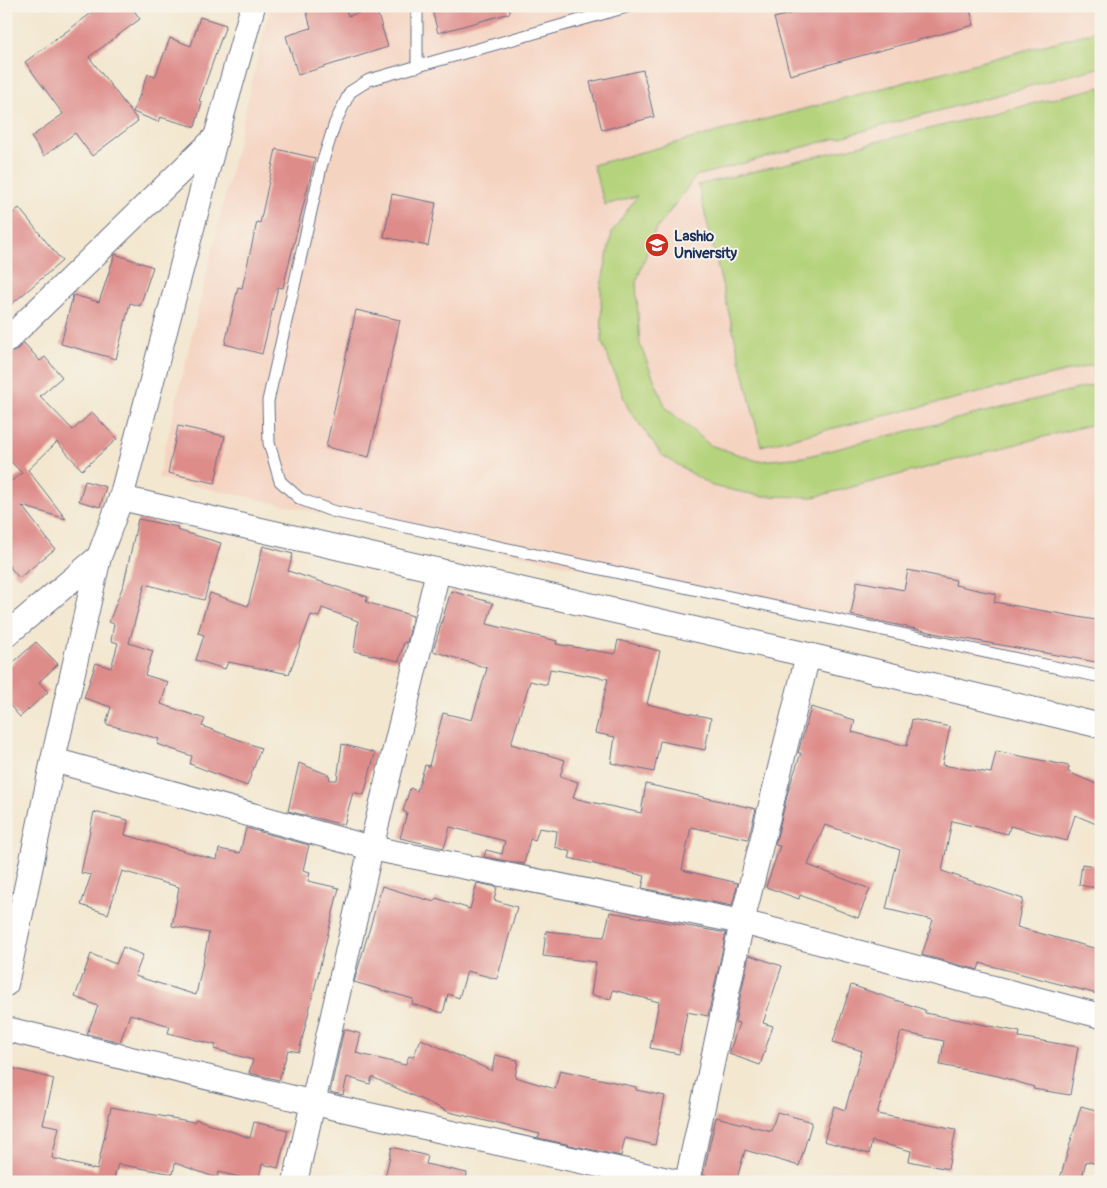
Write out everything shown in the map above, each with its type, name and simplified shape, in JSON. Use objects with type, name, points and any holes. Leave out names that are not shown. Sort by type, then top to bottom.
[{"type":"street","points":[[6,984],[53,760],[99,557],[121,498],[216,137],[253,6]]},
{"type":"street","points":[[6,341],[216,137]]},
{"type":"street","points":[[121,498],[808,655],[1101,726]]},
{"type":"street","points":[[6,635],[99,557]]},
{"type":"street","points":[[296,1182],[371,848],[438,571]]},
{"type":"street","points":[[687,1182],[742,922],[808,655]]},
{"type":"street","points":[[53,760],[371,848],[742,922],[1101,1016]]},
{"type":"street","points":[[6,1029],[314,1103],[676,1182]]},
{"type":"lane","points":[[417,6],[417,67]]},
{"type":"lane","points":[[630,6],[370,80],[350,92],[335,123],[321,168],[268,401],[269,443],[280,481],[300,499],[332,511],[1101,677]]},
{"type":"shaded area","name":"Lashio University","points":[[270,6],[1101,6],[1101,679],[158,478]]},
{"type":"green space","points":[[1101,30],[1101,67],[696,176],[655,231],[636,283],[640,345],[666,408],[710,445],[758,461],[804,457],[1101,383],[1101,422],[814,497],[761,496],[712,486],[662,455],[628,408],[602,342],[601,287],[612,232],[637,196],[605,205],[593,165]]},
{"type":"green space","points":[[1101,87],[1101,363],[761,446],[698,185]]},
{"type":"building","points":[[101,6],[131,6],[140,19],[89,57],[138,121],[92,156],[75,133],[44,156],[31,137],[63,114],[25,62]]},
{"type":"building","points":[[305,6],[345,6],[348,16],[376,8],[388,47],[298,75],[286,36],[311,28]]},
{"type":"building","points":[[431,6],[509,6],[510,13],[438,33]]},
{"type":"building","points":[[820,6],[969,6],[974,25],[790,75],[774,18]]},
{"type":"building","points":[[200,17],[226,25],[199,101],[202,102],[195,127],[160,117],[158,122],[133,112],[148,74],[155,77],[170,38],[191,46]]},
{"type":"building","points":[[643,70],[654,117],[602,130],[590,82]]},
{"type":"building","points":[[276,149],[315,158],[283,288],[278,287],[262,354],[225,344],[238,287],[242,288],[257,222],[260,223]]},
{"type":"building","points":[[392,194],[436,203],[428,246],[384,237]]},
{"type":"building","points":[[19,208],[62,261],[6,309],[6,219]]},
{"type":"building","points":[[115,254],[153,267],[140,306],[130,303],[116,359],[61,344],[73,295],[99,302]]},
{"type":"building","points":[[356,310],[400,320],[369,457],[326,447]]},
{"type":"building","points":[[24,343],[40,361],[45,357],[62,377],[40,396],[73,430],[92,412],[117,439],[82,470],[57,442],[28,470],[66,519],[22,506],[55,549],[19,578],[6,562],[6,485],[22,473],[6,457],[6,354],[15,351]]},
{"type":"building","points":[[178,426],[225,436],[215,483],[168,473]]},
{"type":"building","points":[[85,481],[106,487],[100,507],[79,501]]},
{"type":"building","points":[[138,519],[178,527],[177,530],[221,543],[204,600],[145,584],[129,643],[153,651],[145,675],[168,682],[161,704],[205,719],[202,726],[261,748],[247,786],[190,764],[192,756],[157,744],[159,739],[106,724],[111,707],[84,698],[96,663],[111,668],[118,643],[111,641],[114,624],[109,622],[124,583]]},
{"type":"building","points":[[263,546],[293,554],[288,571],[368,597],[366,602],[413,616],[407,643],[404,642],[399,661],[354,651],[358,621],[322,608],[319,617],[311,615],[289,674],[228,662],[225,669],[196,660],[204,635],[198,633],[210,593],[248,606]]},
{"type":"building","points":[[908,570],[956,580],[955,585],[996,594],[994,602],[1101,621],[1101,663],[944,635],[851,615],[857,581],[904,590]]},
{"type":"building","points":[[451,591],[493,603],[487,624],[557,641],[556,644],[615,654],[618,640],[660,651],[647,704],[711,718],[705,750],[660,741],[654,772],[611,763],[615,737],[595,733],[608,679],[550,669],[547,685],[530,681],[511,744],[565,760],[560,776],[578,782],[573,798],[641,813],[646,784],[756,809],[748,839],[691,827],[682,870],[738,883],[732,906],[642,888],[645,876],[569,858],[571,852],[555,847],[557,831],[539,828],[535,841],[530,839],[524,864],[484,857],[486,850],[502,854],[505,841],[450,827],[444,848],[400,838],[407,813],[403,811],[410,788],[417,791],[425,765],[429,766],[443,713],[472,720],[487,668],[433,651]]},
{"type":"building","points":[[36,642],[58,664],[39,682],[48,692],[20,717],[6,701],[6,669]]},
{"type":"building","points":[[811,707],[855,720],[852,732],[907,746],[912,719],[950,727],[942,765],[991,773],[996,751],[1069,766],[1068,772],[1101,786],[1101,826],[1075,815],[1067,841],[1010,826],[1008,834],[952,821],[942,871],[1023,899],[1017,927],[1101,950],[1101,995],[980,963],[978,970],[922,955],[933,920],[886,909],[900,850],[825,825],[808,865],[870,889],[858,918],[800,895],[799,899],[766,887],[780,846],[775,845],[789,788],[801,753],[798,753]]},
{"type":"building","points":[[342,744],[375,753],[364,795],[353,792],[344,825],[288,811],[299,763],[329,775],[330,780],[337,780]]},
{"type":"building","points":[[94,812],[128,820],[125,835],[217,860],[219,849],[240,853],[246,828],[309,845],[303,870],[310,872],[308,881],[339,888],[299,1052],[288,1050],[279,1080],[249,1073],[253,1060],[214,1049],[216,1045],[168,1033],[170,1026],[130,1014],[120,1042],[87,1034],[98,1006],[75,997],[91,954],[116,964],[123,947],[143,955],[135,976],[196,995],[209,933],[172,926],[179,887],[122,871],[108,914],[81,905],[91,875],[81,873]]},
{"type":"building","points":[[1082,864],[1101,867],[1101,889],[1079,885]]},
{"type":"building","points":[[477,883],[497,887],[494,900],[517,907],[497,979],[467,971],[459,998],[448,994],[443,1013],[412,1004],[413,999],[354,982],[382,886],[434,902],[436,898],[470,909]]},
{"type":"building","points":[[610,912],[726,933],[708,1016],[687,1012],[679,1054],[650,1048],[659,1002],[613,990],[611,999],[591,995],[596,962],[543,956],[546,931],[604,937]]},
{"type":"building","points":[[749,955],[782,966],[763,1023],[773,1026],[760,1065],[729,1054],[739,1023],[735,1022]]},
{"type":"building","points":[[851,985],[925,1010],[925,1013],[1020,1032],[1019,1037],[1078,1047],[1070,1095],[1033,1089],[1034,1087],[998,1076],[940,1065],[944,1041],[901,1032],[877,1114],[956,1129],[948,1169],[909,1161],[911,1151],[872,1141],[869,1154],[824,1141],[834,1106],[845,1110],[862,1051],[833,1042]]},
{"type":"building","points":[[344,1029],[361,1034],[356,1053],[405,1065],[409,1056],[413,1057],[421,1039],[492,1071],[495,1055],[518,1060],[515,1077],[555,1089],[560,1070],[636,1087],[636,1090],[665,1096],[655,1145],[625,1138],[621,1156],[538,1138],[540,1134],[449,1112],[372,1077],[370,1084],[347,1077],[343,1095],[330,1092]]},
{"type":"building","points":[[11,1068],[54,1079],[43,1124],[59,1127],[52,1158],[97,1170],[111,1107],[194,1122],[196,1119],[250,1138],[254,1122],[288,1130],[278,1168],[262,1164],[258,1182],[219,1172],[217,1178],[175,1163],[173,1174],[118,1164],[113,1182],[6,1182],[6,1088]]},
{"type":"building","points":[[1081,1106],[1099,1111],[1096,1121],[1101,1123],[1101,1165],[1086,1161],[1081,1182],[1059,1182]]},
{"type":"building","points":[[777,1112],[812,1122],[799,1166],[745,1150],[736,1182],[726,1182],[703,1175],[716,1117],[771,1131]]},
{"type":"building","points":[[392,1147],[428,1156],[426,1164],[467,1173],[466,1182],[384,1182]]},
{"type":"place","name":"Lashio University","points":[[657,245]]}]
